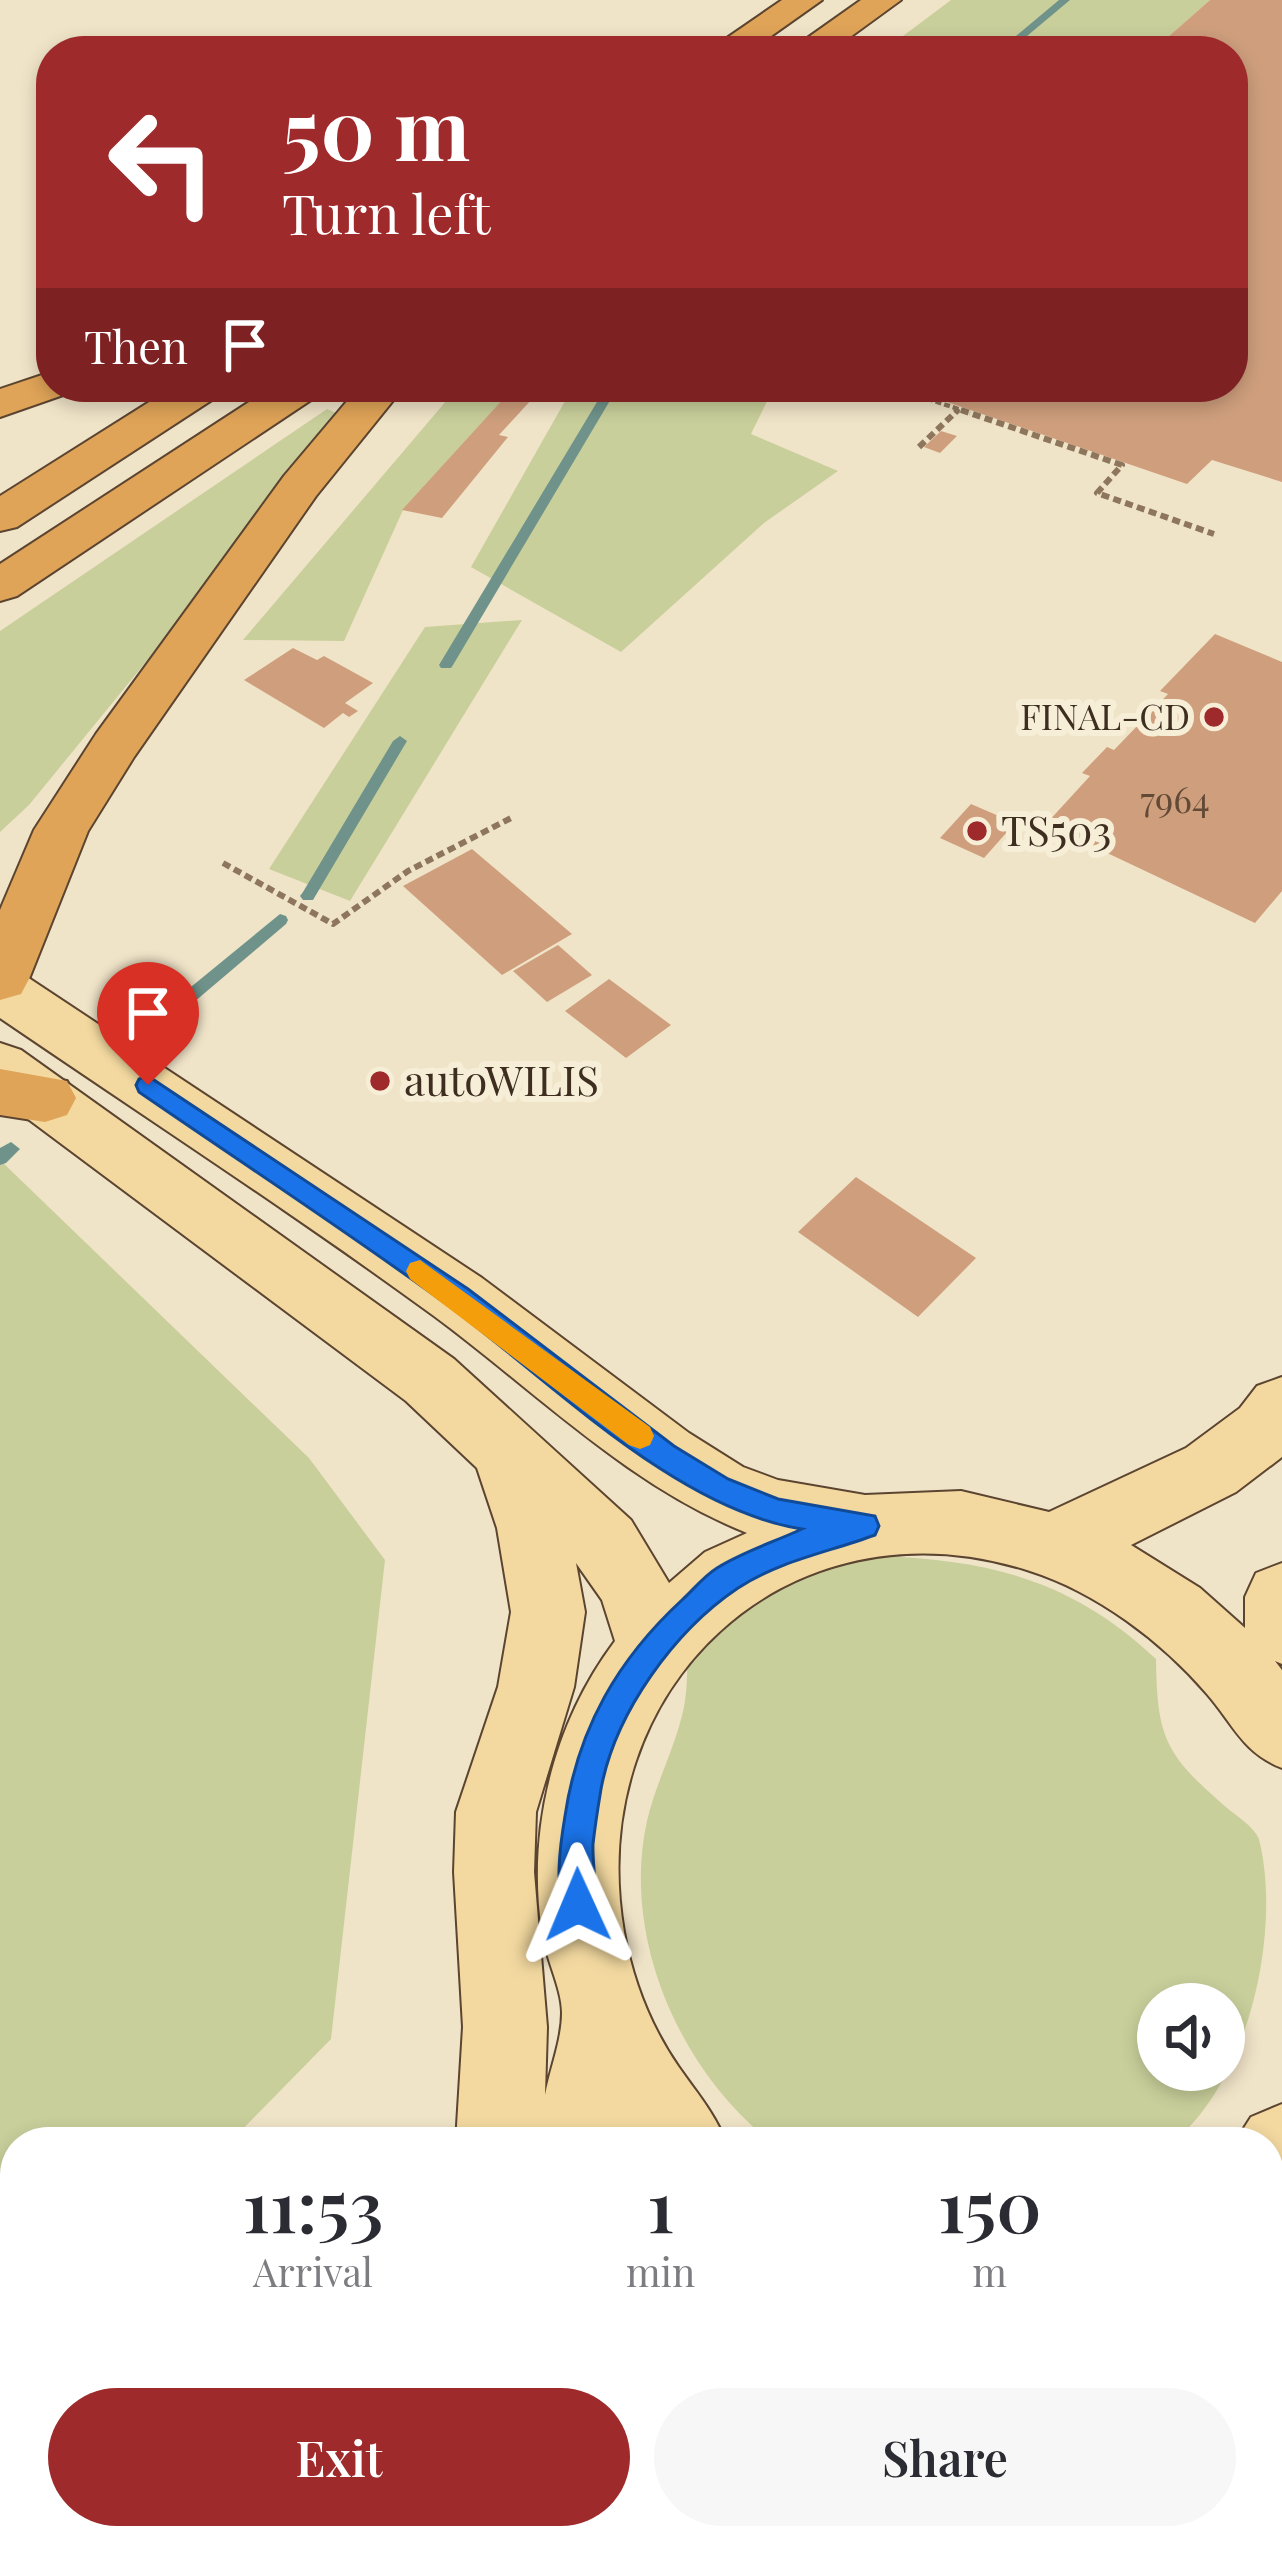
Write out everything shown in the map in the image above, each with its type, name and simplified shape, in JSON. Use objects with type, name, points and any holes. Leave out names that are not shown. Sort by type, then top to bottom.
[{"type":"highway","points":[[749,36],[805,0]]},
{"type":"highway","points":[[830,36],[884,0]]},
{"type":"highway","points":[[0,404],[36,391]]},
{"type":"highway","points":[[0,517],[180,402]]},
{"type":"highway","points":[[0,586],[279,402]]},
{"type":"highway","points":[[0,984],[61,830],[300,486],[370,402]]},
{"type":"main road","points":[[0,984],[458,1298],[664,1455],[718,1489],[776,1512],[864,1526],[958,1523],[1052,1544],[1092,1560],[1167,1604],[1232,1664],[1282,1731]]},
{"type":"main road","points":[[15,1085],[98,1136],[430,1380],[604,1543],[634,1586],[654,1646]]},
{"type":"main road","points":[[1052,1544],[1169,1496],[1271,1427],[1282,1407]]},
{"type":"main road","points":[[501,2127],[505,2027],[494,1872],[496,1812],[536,1687],[548,1612],[533,1528],[504,1445]]},
{"type":"main road","points":[[671,2127],[630,2068],[603,2015],[578,1905],[577,1844],[586,1785],[601,1735],[624,1688],[654,1646],[727,1579],[817,1537],[864,1526]]},
{"type":"main road","points":[[1282,1597],[1282,1629]]},
{"type":"main road","points":[[583,2127],[603,2015]]},
{"type":"path","points":[[937,402],[1122,465],[1097,493],[1214,534]]},
{"type":"path","points":[[919,447],[958,409]]},
{"type":"path","points":[[223,863],[333,924],[408,871],[511,818]]},
{"type":"green space","points":[[951,0],[1210,0],[1169,36],[903,36]]},
{"type":"green space","points":[[445,402],[500,402],[403,510],[344,641],[243,640]]},
{"type":"green space","points":[[564,402],[767,402],[751,434],[838,471],[764,523],[621,652],[471,567]]},
{"type":"green space","points":[[327,409],[346,417],[29,805],[0,832],[0,631]]},
{"type":"green space","points":[[522,620],[350,901],[269,869],[425,627]]},
{"type":"green space","points":[[0,1160],[309,1458],[385,1560],[331,2039],[245,2127],[0,2127]]},
{"type":"green space","points":[[878,1556],[957,1563],[1028,1579],[1093,1610],[1125,1632],[1156,1659],[1159,1709],[1169,1744],[1190,1774],[1257,1835],[1265,1876],[1262,1959],[1245,2028],[1245,1983],[1137,1983],[1137,2091],[1216,2091],[1199,2115],[1187,2127],[754,2127],[710,2078],[685,2040],[651,1955],[643,1910],[641,1865],[647,1821],[676,1736],[687,1683],[688,1642],[808,1570]]},
{"type":"building","points":[[1210,0],[1282,0],[1282,482],[1212,460],[1187,484],[947,402],[1248,402],[1248,36],[1169,36]]},
{"type":"building","points":[[500,402],[529,402],[499,435],[508,437],[442,518],[402,510]]},
{"type":"building","points":[[941,431],[957,436],[940,453],[924,447]]},
{"type":"building","points":[[1215,634],[1282,662],[1282,891],[1255,923],[1046,824],[1090,776],[1082,773],[1107,747],[1114,750],[1168,694],[1160,691]]},
{"type":"building","points":[[293,648],[317,660],[324,656],[373,683],[345,703],[358,711],[349,717],[343,713],[324,728],[244,680]]},
{"type":"building","name":"TS503","points":[[971,804],[1015,823],[984,858],[940,838]]},
{"type":"building","points":[[472,849],[572,934],[502,975],[403,886]]},
{"type":"building","points":[[558,945],[592,975],[547,1002],[513,971]]},
{"type":"building","points":[[609,979],[671,1025],[626,1058],[565,1011]]},
{"type":"building","points":[[856,1177],[976,1258],[918,1317],[798,1232]]},
{"type":"waterway","points":[[1021,36],[1065,0]]},
{"type":"waterway","points":[[446,665],[603,402]]},
{"type":"waterway","points":[[308,896],[400,741]]},
{"type":"waterway","points":[[181,1004],[280,920]]},
{"type":"waterway","points":[[0,1158],[11,1149]]},
{"type":"slow traffic","points":[[420,1271],[640,1436]]},
{"type":"place","name":"FINAL-CD","points":[[1214,717]]},
{"type":"place","name":"TS503","points":[[977,831]]},
{"type":"place","name":"autoWILIS","points":[[380,1081]]},
{"type":"route","points":[[148,1085],[458,1298],[664,1455],[718,1489],[776,1512],[864,1526],[770,1555],[727,1579],[654,1646],[624,1688],[601,1735],[586,1785],[577,1844],[578,1905]]}]
